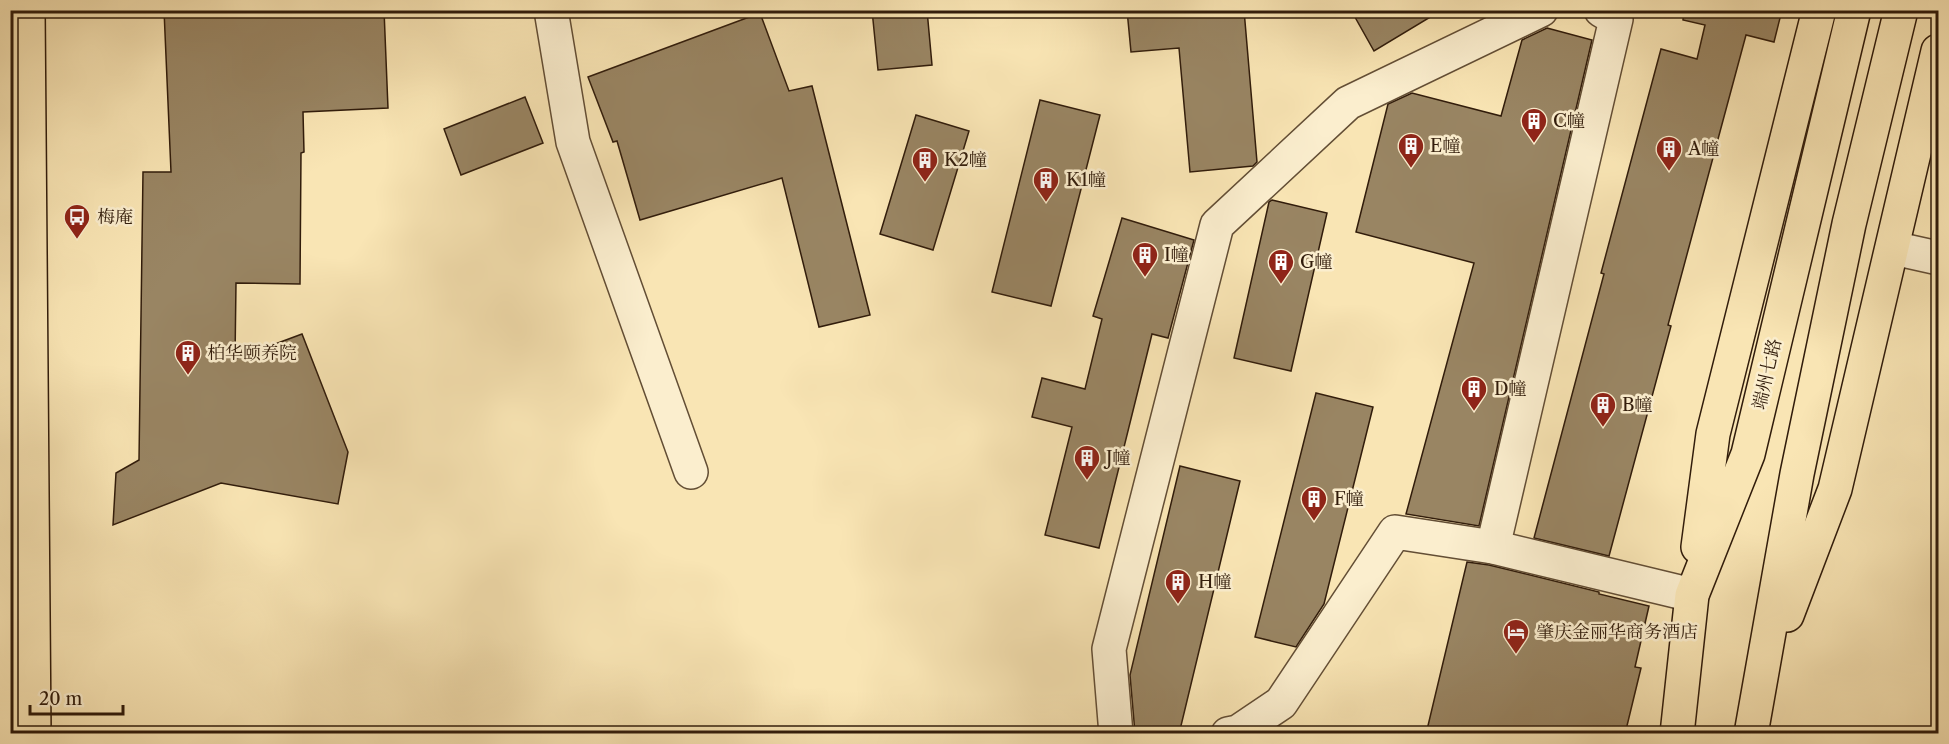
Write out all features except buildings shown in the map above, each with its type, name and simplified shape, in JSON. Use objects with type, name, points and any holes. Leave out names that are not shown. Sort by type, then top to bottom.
[{"type":"main road","points":[[28,10],[34,734]]},
{"type":"main road","points":[[1692,595],[1713,434],[1819,10]]},
{"type":"main road","name":"端州七路","points":[[1677,734],[1692,595],[1748,454],[1854,10]]},
{"type":"main road","points":[[1751,734],[1797,474],[1849,224],[1900,10]]},
{"type":"main road","points":[[1760,683],[1835,489],[1938,51]]},
{"type":"street","points":[[551,10],[573,142],[691,472]]},
{"type":"street","points":[[1116,734],[1109,649],[1217,225],[1348,103],[1541,10]]},
{"type":"street","points":[[1493,548],[1616,19],[1601,10]]},
{"type":"street","points":[[1893,248],[1938,258]]},
{"type":"street","points":[[1228,734],[1238,732],[1281,703],[1395,532],[1493,548],[1692,595]]},
{"type":"place","name":"C幢","points":[[1534,144]]},
{"type":"place","name":"E幢","points":[[1411,169]]},
{"type":"place","name":"A幢","points":[[1669,172]]},
{"type":"place","name":"K2幢","points":[[925,183]]},
{"type":"place","name":"K1幢","points":[[1046,203]]},
{"type":"place","name":"梅庵","points":[[77,240]]},
{"type":"place","name":"I幢","points":[[1145,278]]},
{"type":"place","name":"G幢","points":[[1281,285]]},
{"type":"place","name":"柏华颐养院","points":[[188,376]]},
{"type":"place","name":"D幢","points":[[1474,412]]},
{"type":"place","name":"B幢","points":[[1603,428]]},
{"type":"place","name":"J幢","points":[[1087,481]]},
{"type":"place","name":"F幢","points":[[1314,522]]},
{"type":"place","name":"H幢","points":[[1178,605]]},
{"type":"place","name":"肇庆金丽华商务酒店","points":[[1516,655]]}]
